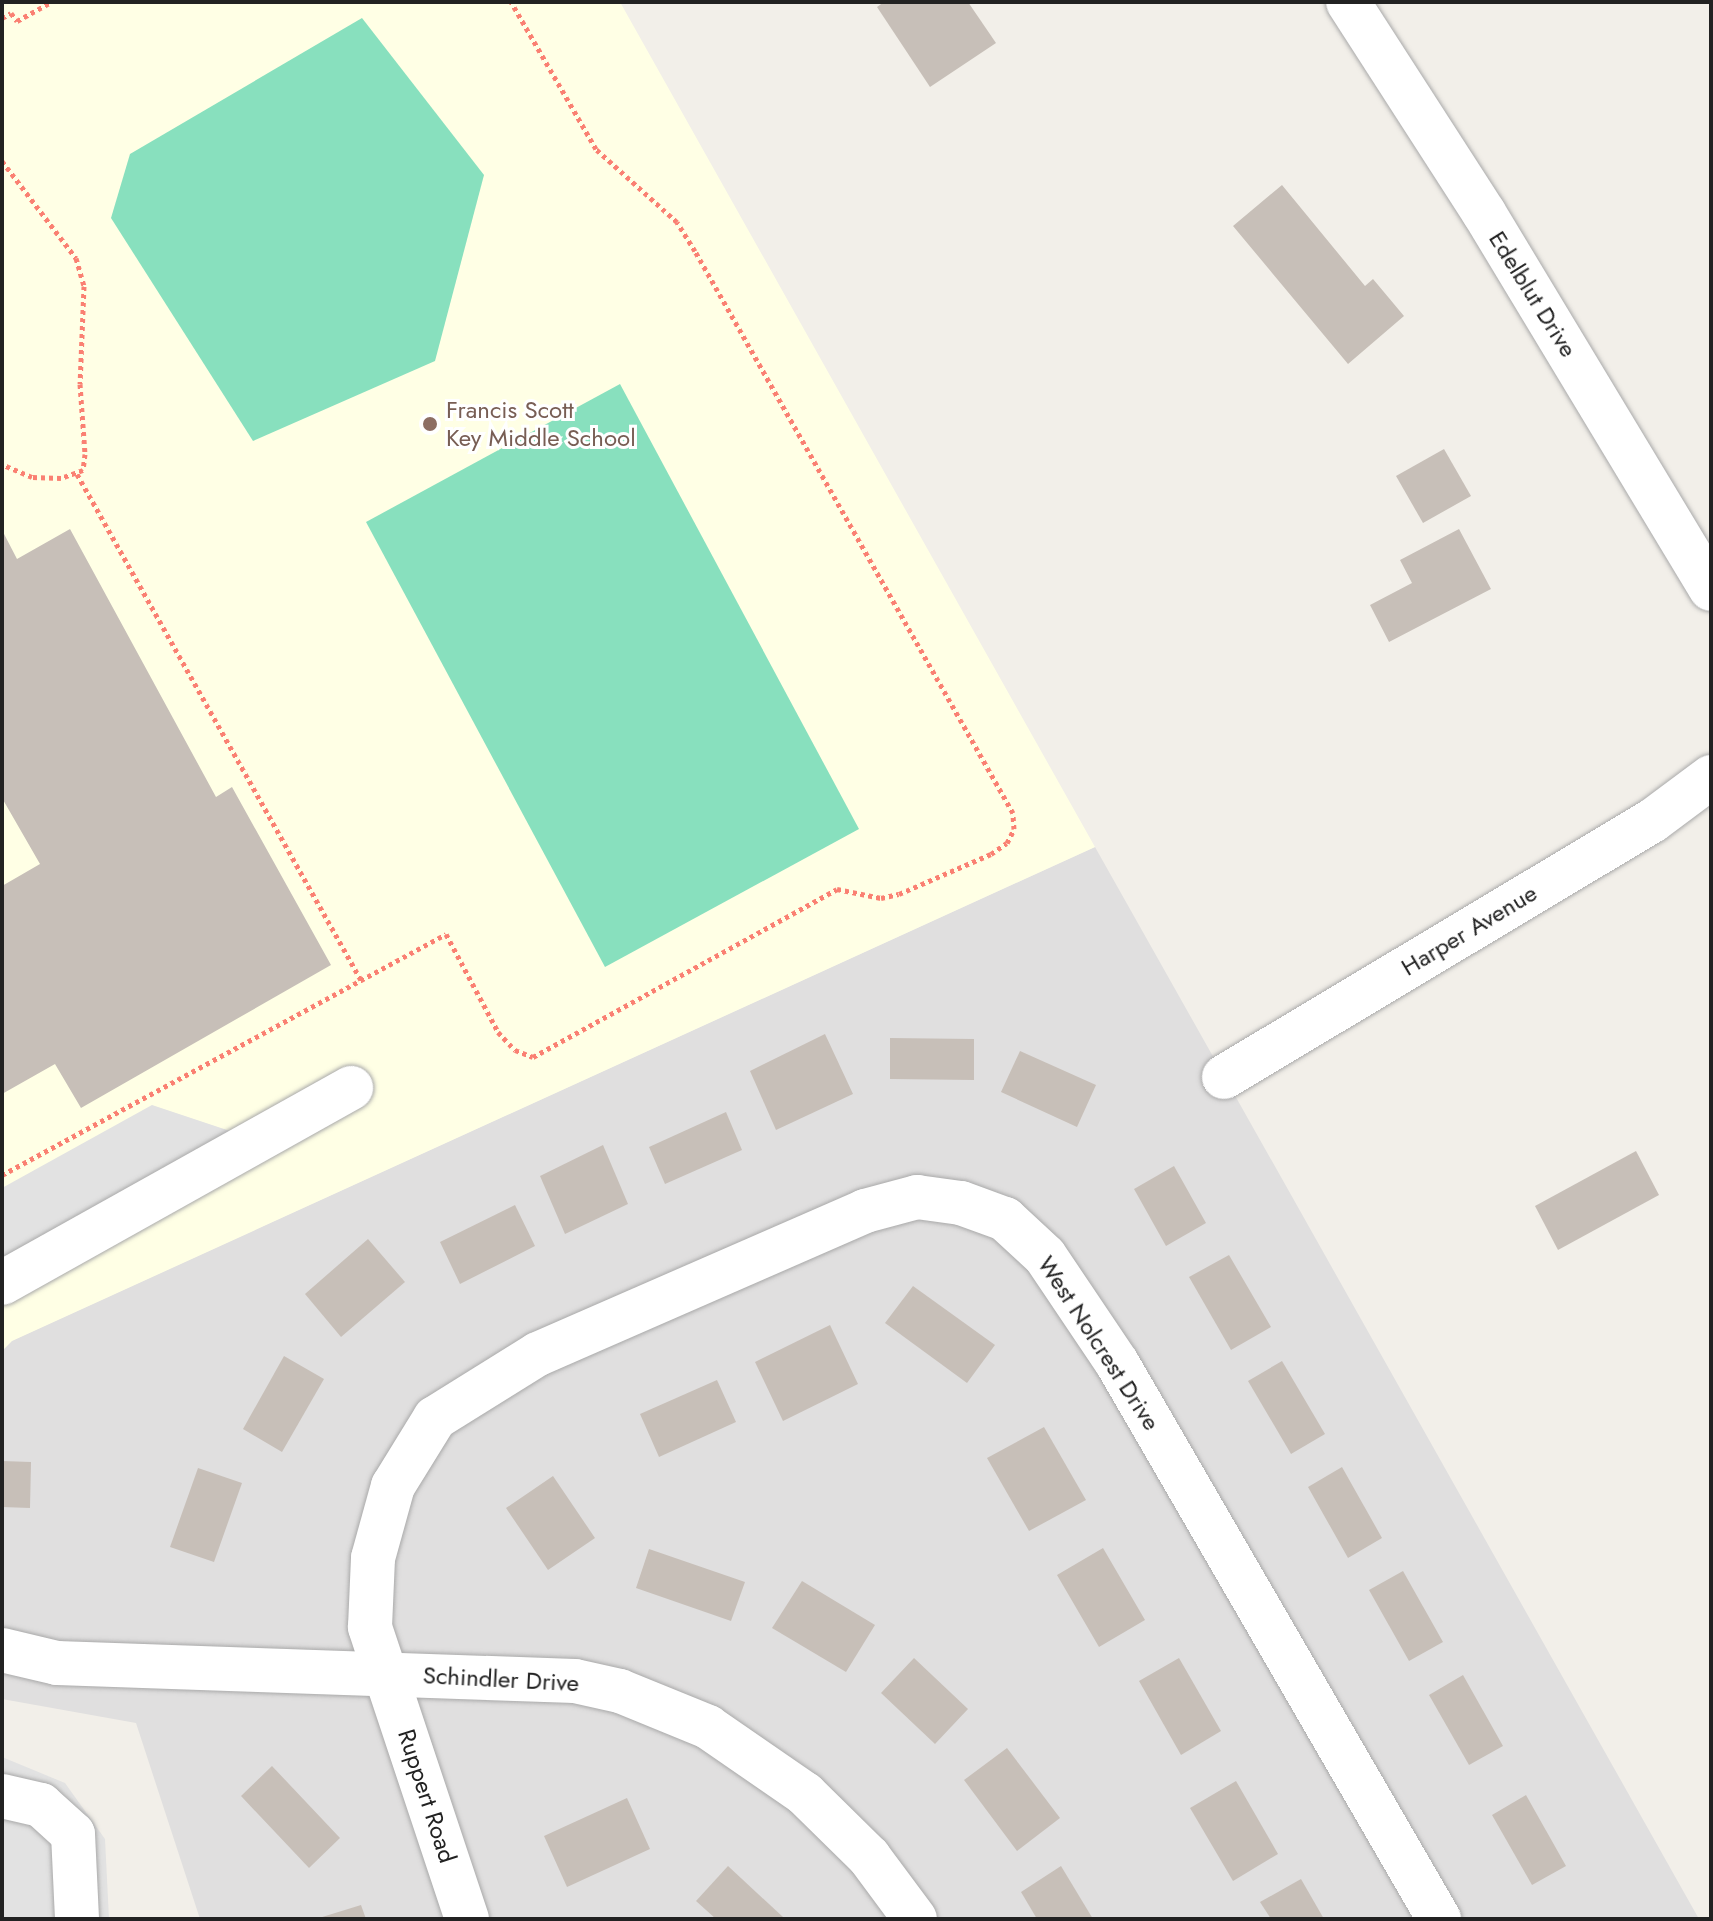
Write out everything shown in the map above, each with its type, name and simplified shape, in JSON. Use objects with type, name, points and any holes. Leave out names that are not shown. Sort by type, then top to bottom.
[{"type":"street","name":"Edelblut Drive","points":[[1348,2],[1484,213],[1711,589]]},
{"type":"street","name":"Harper Avenue","points":[[1224,1077],[1652,821],[1711,777]]},
{"type":"street","points":[[2,1283],[351,1088]]},
{"type":"street","name":"West Nolcrest Drive","points":[[387,1673],[370,1627],[373,1558],[393,1486],[435,1418],[538,1354],[865,1211],[917,1197],[961,1203],[1005,1219],[1045,1256],[1117,1363],[1439,1919]]},
{"type":"street","name":"Schindler Drive","points":[[2,1650],[57,1663],[575,1681],[620,1691],[708,1727],[805,1794],[869,1857],[915,1919]]},
{"type":"street","name":"Ruppert Road","points":[[387,1673],[467,1919]]},
{"type":"street","points":[[2,1796],[41,1805],[73,1834],[77,1919]]},
{"type":"path","points":[[2,18],[11,13],[17,21],[51,2]]},
{"type":"path","points":[[2,1175],[446,934],[498,1032],[515,1050],[533,1057],[837,889],[881,898],[899,894],[991,854],[1007,843],[1014,829],[1013,813],[695,251],[677,222],[596,149],[511,2]]},
{"type":"path","points":[[2,161],[54,223],[76,258],[84,286],[80,384],[85,454],[77,474]]},
{"type":"path","points":[[2,464],[32,477],[77,474]]},
{"type":"path","points":[[77,474],[361,980]]},
{"type":"shaded area","name":"Francis Scott Key Middle School","points":[[2,2],[620,2],[1095,847],[12,1341],[2,1351]]},
{"type":"shaded area","points":[[1095,847],[1699,1919],[200,1919],[136,1723],[2,1699],[2,1351],[11,1341]]},
{"type":"shaded area","points":[[152,1105],[236,1133],[2,1265],[2,1188]]},
{"type":"shaded area","points":[[2,1757],[65,1783],[105,1839],[109,1919],[2,1919]]},
{"type":"green space","points":[[362,18],[484,175],[435,361],[253,441],[111,218],[130,154]]},
{"type":"green space","points":[[620,384],[859,829],[605,967],[366,522]]},
{"type":"building","points":[[884,2],[968,2],[996,43],[930,87],[877,7]]},
{"type":"building","points":[[1282,185],[1365,286],[1373,279],[1404,316],[1348,364],[1233,226]]},
{"type":"building","points":[[1444,449],[1471,496],[1423,523],[1396,476]]},
{"type":"building","points":[[70,529],[216,797],[232,787],[331,965],[81,1108],[55,1064],[2,1094],[2,886],[40,864],[2,798],[2,530],[17,559]]},
{"type":"building","points":[[1459,529],[1491,589],[1389,642],[1370,605],[1412,583],[1400,560]]},
{"type":"building","points":[[825,1034],[853,1094],[776,1130],[750,1071]]},
{"type":"building","points":[[890,1038],[974,1039],[974,1080],[890,1079]]},
{"type":"building","points":[[1020,1051],[1096,1085],[1077,1127],[1001,1092]]},
{"type":"building","points":[[726,1112],[742,1150],[665,1184],[649,1147]]},
{"type":"building","points":[[603,1145],[628,1204],[565,1234],[540,1176]]},
{"type":"building","points":[[1636,1151],[1659,1195],[1558,1250],[1535,1206]]},
{"type":"building","points":[[1174,1166],[1206,1223],[1166,1246],[1134,1189]]},
{"type":"building","points":[[515,1205],[535,1246],[460,1284],[440,1242]]},
{"type":"building","points":[[368,1239],[405,1282],[341,1337],[305,1294]]},
{"type":"building","points":[[1229,1255],[1271,1327],[1231,1350],[1189,1277]]},
{"type":"building","points":[[913,1286],[995,1345],[967,1383],[885,1323]]},
{"type":"building","points":[[830,1325],[858,1384],[783,1421],[755,1362]]},
{"type":"building","points":[[284,1356],[324,1379],[282,1452],[243,1429]]},
{"type":"building","points":[[1282,1361],[1325,1434],[1291,1454],[1248,1381]]},
{"type":"building","points":[[717,1380],[736,1422],[659,1457],[640,1414]]},
{"type":"building","points":[[1044,1427],[1086,1500],[1029,1531],[987,1458]]},
{"type":"building","points":[[2,1461],[31,1462],[30,1508],[2,1507]]},
{"type":"building","points":[[1342,1467],[1382,1538],[1348,1558],[1308,1487]]},
{"type":"building","points":[[198,1468],[242,1483],[214,1562],[170,1547]]},
{"type":"building","points":[[553,1476],[595,1538],[548,1570],[506,1508]]},
{"type":"building","points":[[1103,1548],[1145,1620],[1099,1647],[1057,1575]]},
{"type":"building","points":[[649,1549],[745,1582],[731,1621],[636,1588]]},
{"type":"building","points":[[1403,1571],[1443,1642],[1409,1661],[1369,1590]]},
{"type":"building","points":[[802,1581],[875,1625],[846,1672],[772,1628]]},
{"type":"building","points":[[914,1658],[968,1709],[935,1744],[881,1693]]},
{"type":"building","points":[[1179,1658],[1221,1731],[1181,1755],[1139,1681]]},
{"type":"building","points":[[1463,1675],[1503,1746],[1469,1765],[1429,1695]]},
{"type":"building","points":[[1007,1748],[1060,1818],[1017,1851],[964,1780]]},
{"type":"building","points":[[272,1766],[340,1838],[309,1868],[241,1796]]},
{"type":"building","points":[[1236,1781],[1278,1854],[1233,1881],[1190,1808]]},
{"type":"building","points":[[1526,1795],[1566,1866],[1532,1885],[1492,1815]]},
{"type":"building","points":[[627,1798],[650,1849],[567,1887],[544,1836]]},
{"type":"building","points":[[728,1866],[782,1919],[716,1919],[696,1901]]},
{"type":"building","points":[[1061,1866],[1093,1919],[1037,1919],[1021,1892]]},
{"type":"building","points":[[1301,1879],[1324,1919],[1271,1919],[1260,1902]]},
{"type":"building","points":[[361,1905],[366,1919],[319,1919],[319,1918]]},
{"type":"place","name":"Francis Scott Key Middle School","points":[[430,424]]}]
